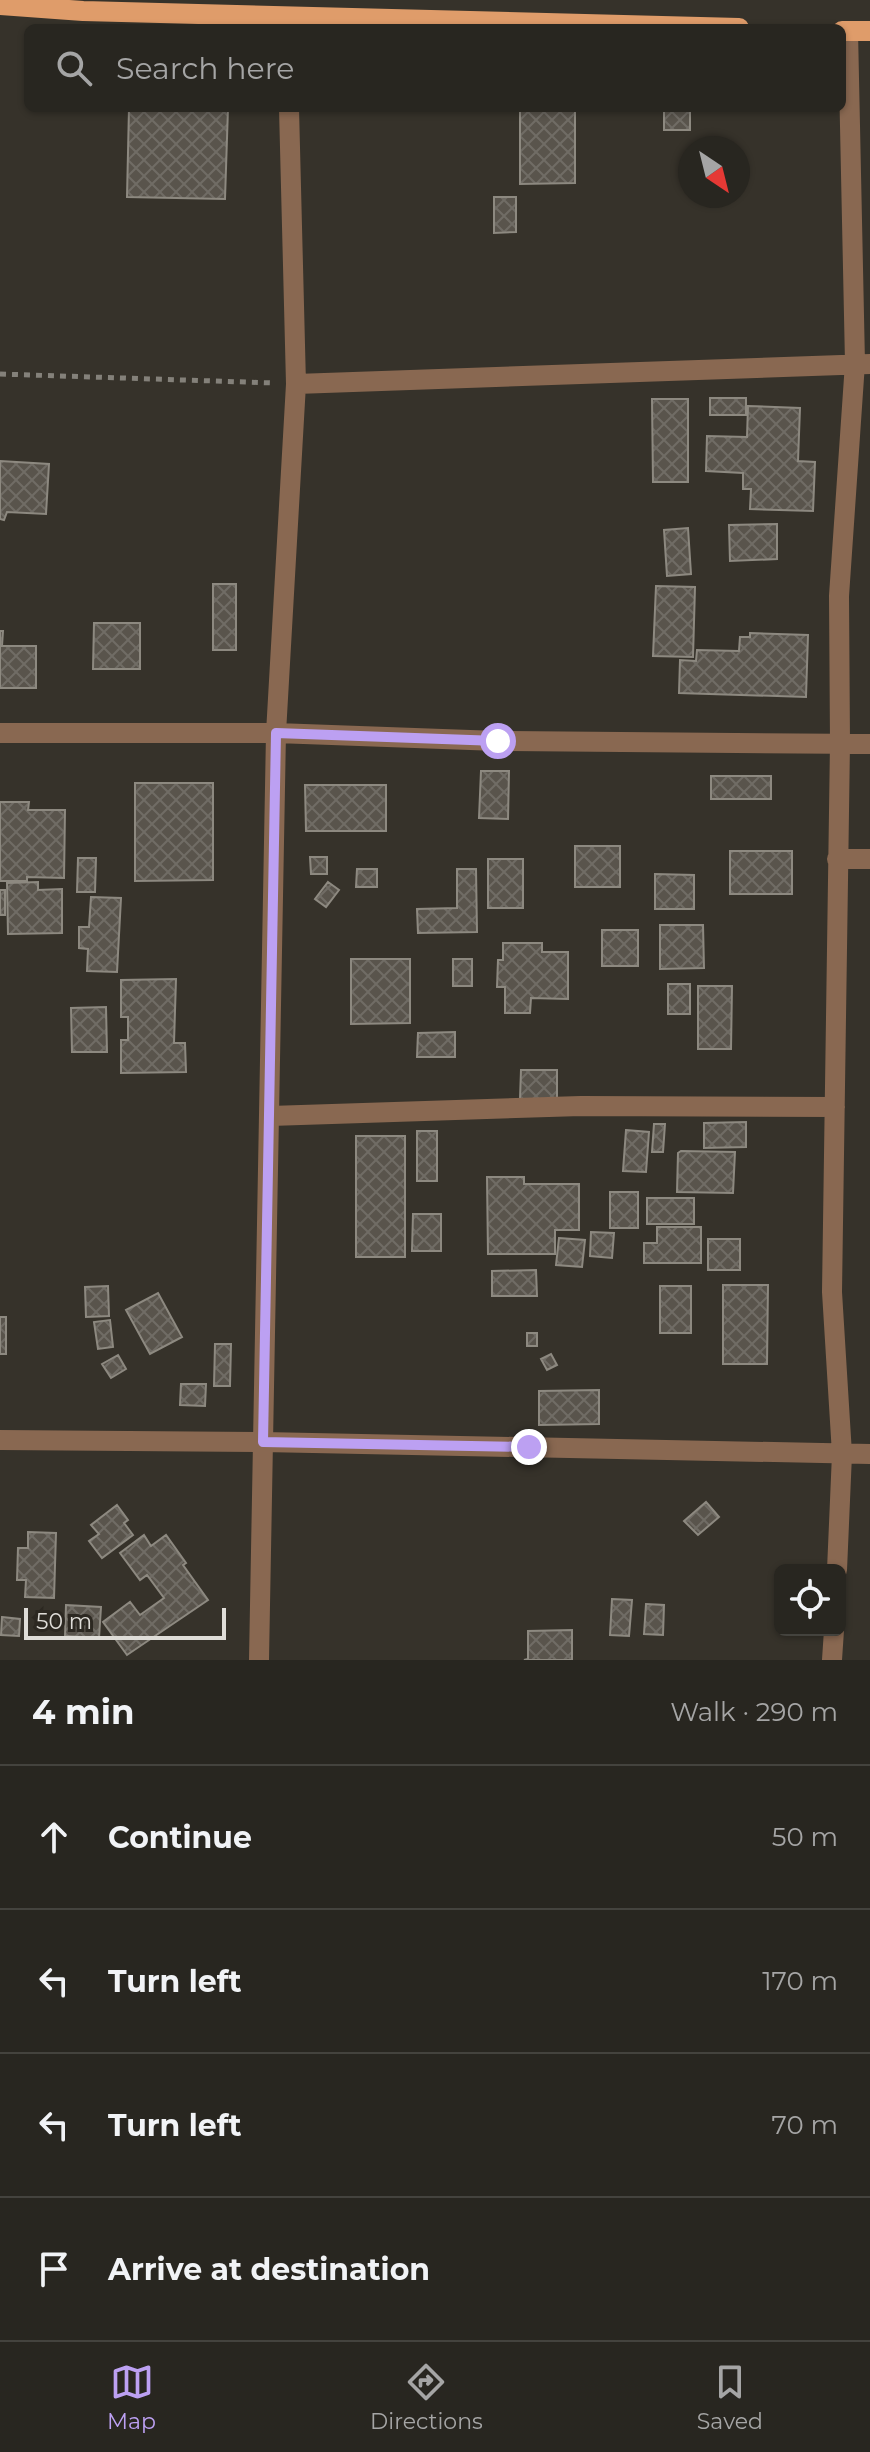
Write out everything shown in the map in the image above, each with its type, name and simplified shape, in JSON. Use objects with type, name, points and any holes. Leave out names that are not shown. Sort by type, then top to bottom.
[{"type":"main road","points":[[0,5],[287,22],[438,24]]},
{"type":"main road","points":[[846,31],[870,31]]},
{"type":"street","points":[[837,1564],[842,1454],[832,1292],[840,743],[839,596],[862,364],[846,51]]},
{"type":"street","points":[[259,1660],[276,733],[296,384],[289,112]]},
{"type":"street","points":[[296,384],[862,364]]},
{"type":"street","points":[[0,733],[276,733],[498,741],[870,744]]},
{"type":"street","points":[[837,859],[870,859]]},
{"type":"street","points":[[270,1116],[581,1106],[835,1107]]},
{"type":"street","points":[[0,1440],[870,1454]]},
{"type":"street","points":[[832,1660],[834,1636]]},
{"type":"path","points":[[0,374],[296,384]]},
{"type":"building","points":[[129,112],[228,112],[225,199],[127,197]]},
{"type":"building","points":[[520,112],[575,112],[575,183],[520,184]]},
{"type":"building","points":[[664,112],[690,112],[690,130],[664,130]]},
{"type":"building","points":[[494,197],[516,197],[516,232],[494,233]]},
{"type":"building","points":[[710,398],[746,398],[746,415],[710,415]]},
{"type":"building","points":[[652,399],[688,399],[688,482],[653,482]]},
{"type":"building","points":[[748,406],[800,408],[798,461],[815,462],[813,511],[750,509],[751,489],[743,489],[743,473],[706,471],[707,436],[747,437]]},
{"type":"building","points":[[0,461],[49,464],[46,514],[7,512],[4,520],[0,519]]},
{"type":"building","points":[[777,524],[777,559],[730,561],[729,525]]},
{"type":"building","points":[[688,528],[691,574],[667,576],[664,530]]},
{"type":"building","points":[[213,584],[236,584],[236,650],[213,650]]},
{"type":"building","points":[[656,586],[695,587],[693,657],[653,656]]},
{"type":"building","points":[[94,623],[140,623],[140,669],[93,669]]},
{"type":"building","points":[[0,631],[3,631],[2,646],[36,646],[36,688],[0,688]]},
{"type":"building","points":[[750,633],[808,635],[806,697],[679,693],[680,660],[696,661],[697,650],[739,651],[740,637],[750,637]]},
{"type":"building","points":[[481,771],[509,771],[508,819],[479,818]]},
{"type":"building","points":[[711,776],[771,776],[771,799],[711,799]]},
{"type":"building","points":[[135,783],[213,783],[213,880],[135,881]]},
{"type":"building","points":[[305,785],[386,785],[386,831],[306,831]]},
{"type":"building","points":[[0,802],[29,802],[28,810],[65,810],[64,878],[27,877],[27,881],[0,881]]},
{"type":"building","points":[[575,846],[620,846],[620,887],[575,887]]},
{"type":"building","points":[[730,851],[792,851],[792,894],[730,894]]},
{"type":"building","points":[[310,857],[327,857],[327,874],[311,874]]},
{"type":"building","points":[[78,858],[96,858],[95,892],[77,892]]},
{"type":"building","points":[[488,859],[523,859],[523,908],[488,908]]},
{"type":"building","points":[[357,869],[377,869],[377,887],[356,887]]},
{"type":"building","points":[[457,869],[476,869],[477,932],[418,933],[417,909],[457,908]]},
{"type":"building","points":[[655,874],[694,875],[694,909],[655,909]]},
{"type":"building","points":[[38,882],[38,890],[62,889],[62,933],[8,934],[7,883]]},
{"type":"building","points":[[328,882],[339,890],[326,907],[315,899]]},
{"type":"building","points":[[0,890],[5,890],[5,915],[0,915]]},
{"type":"building","points":[[91,897],[121,898],[117,972],[87,971],[88,949],[79,948],[79,927],[89,927]]},
{"type":"building","points":[[660,925],[703,925],[704,968],[660,969]]},
{"type":"building","points":[[602,930],[638,930],[638,966],[602,966]]},
{"type":"building","points":[[503,943],[542,943],[542,952],[568,952],[568,999],[531,998],[530,1013],[505,1013],[505,987],[497,987],[498,960],[503,960]]},
{"type":"building","points":[[351,959],[410,959],[410,1023],[351,1024]]},
{"type":"building","points":[[453,959],[472,959],[472,986],[453,986]]},
{"type":"building","points":[[176,979],[174,1043],[185,1043],[186,1072],[121,1073],[121,1040],[128,1040],[128,1017],[121,1017],[121,980]]},
{"type":"building","points":[[668,984],[690,984],[690,1014],[668,1014]]},
{"type":"building","points":[[698,986],[732,986],[731,1049],[698,1049]]},
{"type":"building","points":[[106,1007],[107,1052],[72,1052],[71,1008]]},
{"type":"building","points":[[455,1032],[455,1057],[417,1057],[418,1033]]},
{"type":"building","points":[[521,1070],[557,1070],[557,1099],[520,1099]]},
{"type":"building","points":[[746,1122],[746,1147],[704,1148],[704,1123]]},
{"type":"building","points":[[654,1124],[665,1124],[663,1152],[652,1152]]},
{"type":"building","points":[[626,1130],[649,1132],[646,1172],[623,1171]]},
{"type":"building","points":[[417,1131],[437,1131],[437,1181],[417,1181]]},
{"type":"building","points":[[356,1136],[405,1136],[405,1257],[356,1257]]},
{"type":"building","points":[[735,1152],[733,1193],[677,1192],[678,1153]]},
{"type":"building","points":[[487,1177],[524,1177],[524,1184],[579,1184],[579,1230],[555,1230],[555,1254],[488,1254]]},
{"type":"building","points":[[610,1192],[638,1192],[638,1228],[610,1228]]},
{"type":"building","points":[[647,1198],[694,1198],[694,1224],[647,1224]]},
{"type":"building","points":[[413,1214],[441,1214],[441,1251],[412,1251]]},
{"type":"building","points":[[657,1227],[701,1227],[701,1263],[644,1263],[644,1243],[657,1243]]},
{"type":"building","points":[[591,1232],[614,1233],[612,1258],[590,1256]]},
{"type":"building","points":[[559,1238],[585,1240],[582,1267],[556,1265]]},
{"type":"building","points":[[708,1239],[740,1239],[740,1270],[708,1270]]},
{"type":"building","points":[[536,1270],[537,1296],[492,1296],[492,1271]]},
{"type":"building","points":[[723,1285],[768,1285],[767,1364],[723,1364]]},
{"type":"building","points":[[108,1286],[109,1316],[86,1317],[85,1287]]},
{"type":"building","points":[[660,1286],[691,1286],[691,1333],[660,1333]]},
{"type":"building","points":[[158,1293],[182,1337],[150,1354],[126,1310]]},
{"type":"building","points":[[0,1317],[6,1317],[6,1354],[0,1354]]},
{"type":"building","points":[[110,1320],[113,1347],[98,1349],[94,1322]]},
{"type":"building","points":[[527,1333],[537,1333],[537,1346],[527,1346]]},
{"type":"building","points":[[215,1344],[231,1344],[230,1386],[214,1386]]},
{"type":"building","points":[[551,1354],[557,1365],[547,1370],[541,1359]]},
{"type":"building","points":[[118,1355],[126,1369],[111,1378],[102,1364]]},
{"type":"building","points":[[181,1384],[206,1384],[205,1406],[180,1405]]},
{"type":"building","points":[[599,1390],[599,1424],[539,1425],[539,1391]]},
{"type":"building","points":[[706,1502],[719,1517],[698,1535],[684,1521]]},
{"type":"building","points":[[117,1505],[128,1520],[124,1523],[133,1535],[102,1558],[89,1541],[99,1534],[91,1525]]},
{"type":"building","points":[[28,1532],[56,1533],[54,1598],[25,1597],[26,1580],[17,1580],[18,1548],[28,1548]]},
{"type":"building","points":[[144,1535],[151,1546],[166,1535],[208,1600],[127,1655],[103,1622],[130,1602],[140,1615],[164,1598],[147,1575],[140,1580],[120,1553]]},
{"type":"building","points":[[612,1599],[632,1600],[629,1636],[610,1635]]},
{"type":"building","points":[[646,1604],[664,1605],[663,1635],[644,1634]]},
{"type":"building","points":[[66,1605],[101,1607],[99,1638],[65,1636]]},
{"type":"building","points":[[2,1617],[20,1619],[19,1636],[1,1635]]},
{"type":"building","points":[[572,1630],[572,1660],[524,1660],[528,1659],[528,1631]]},
{"type":"route","points":[[498,741],[276,733],[263,1442],[529,1447]]}]
